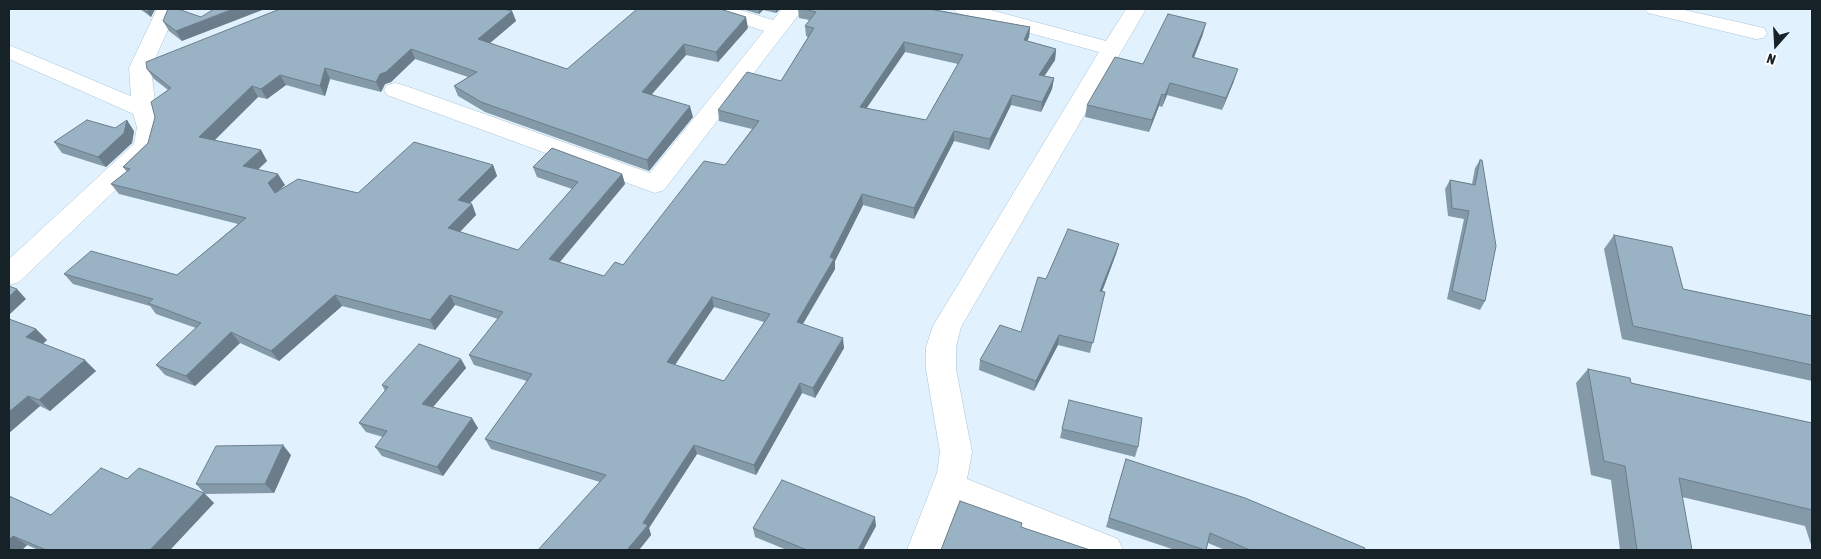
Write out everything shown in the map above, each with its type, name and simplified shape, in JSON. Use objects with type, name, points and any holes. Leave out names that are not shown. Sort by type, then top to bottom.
[{"type":"street","points":[[9,275],[145,147],[149,127],[144,110],[140,68],[167,9]]},
{"type":"street","points":[[717,9],[778,29]]},
{"type":"street","points":[[395,90],[654,184],[793,9]]},
{"type":"street","points":[[964,9],[1112,49]]},
{"type":"street","points":[[924,550],[953,473],[956,452],[941,369],[941,347],[947,326],[1136,9]]},
{"type":"street","points":[[1655,9],[1756,33]]},
{"type":"street","points":[[9,51],[144,110]]},
{"type":"street","points":[[140,68],[168,57]]},
{"type":"street","points":[[948,486],[1106,550]]},
{"type":"building","points":[[168,9],[178,9],[201,17],[214,9],[233,9],[176,31],[163,21]]},
{"type":"building","points":[[280,9],[504,9],[512,11],[478,39],[567,69],[637,9],[720,9],[746,17],[716,52],[684,44],[642,92],[690,106],[647,160],[481,102],[454,86],[477,72],[411,49],[386,72],[380,74],[376,82],[325,68],[320,86],[280,75],[261,89],[252,86],[199,137],[261,150],[243,166],[278,174],[268,183],[275,193],[298,179],[358,193],[414,142],[493,165],[458,200],[472,204],[448,228],[518,250],[578,182],[533,167],[552,148],[622,174],[549,259],[604,276],[615,262],[623,265],[704,161],[725,165],[759,121],[718,110],[747,72],[781,81],[814,28],[805,26],[816,12],[803,9],[929,9],[1030,27],[1024,40],[1056,49],[1039,75],[1054,78],[1042,102],[1012,95],[990,139],[954,131],[914,208],[862,194],[830,257],[834,259],[797,322],[843,338],[813,388],[800,383],[754,465],[694,445],[643,523],[648,525],[627,550],[538,550],[606,475],[485,439],[532,374],[469,355],[503,312],[450,295],[430,320],[335,295],[271,351],[231,332],[186,376],[156,365],[201,323],[148,303],[153,299],[64,274],[91,251],[177,275],[246,218],[111,184],[130,169],[123,167],[148,143],[155,117],[151,102],[171,88],[147,69],[146,62]],"holes":[[[904,42],[963,55],[926,120],[860,107]],[[712,297],[770,314],[724,381],[667,362]]]},
{"type":"building","points":[[1168,14],[1206,23],[1192,57],[1238,69],[1226,98],[1170,83],[1165,95],[1162,94],[1152,120],[1087,105],[1115,57],[1143,64]]},
{"type":"building","points":[[87,120],[115,128],[127,120],[124,133],[98,157],[54,142]]},
{"type":"building","points":[[1480,160],[1482,160],[1496,246],[1485,301],[1452,291],[1469,211],[1452,208],[1450,180],[1475,185]]},
{"type":"building","points":[[1068,229],[1119,244],[1100,291],[1105,292],[1093,343],[1059,335],[1036,381],[980,360],[1000,325],[1021,332],[1038,277],[1046,279]]},
{"type":"building","points":[[1614,235],[1672,247],[1683,289],[1812,316],[1812,365],[1633,326]]},
{"type":"building","points":[[9,286],[17,289],[9,297]]},
{"type":"building","points":[[9,319],[36,329],[26,337],[85,360],[39,400],[28,396],[9,412]]},
{"type":"building","points":[[419,344],[461,359],[422,404],[472,418],[437,467],[375,447],[387,431],[359,423],[388,387],[382,385]]},
{"type":"building","points":[[1588,369],[1630,378],[1631,383],[1812,423],[1812,510],[1679,478],[1692,550],[1637,550],[1625,466],[1604,461]]},
{"type":"building","points":[[1069,400],[1142,418],[1138,447],[1062,429]]},
{"type":"building","points":[[283,445],[265,484],[196,484],[216,446]]},
{"type":"building","points":[[1126,459],[1245,498],[1365,548],[1364,550],[1250,550],[1210,533],[1205,550],[1109,518]]},
{"type":"building","points":[[101,468],[127,479],[139,468],[204,493],[150,550],[46,550],[13,536],[9,540],[9,496],[51,515]]},
{"type":"building","points":[[782,480],[875,517],[858,550],[807,550],[753,528]]},
{"type":"building","points":[[960,501],[1022,523],[1021,527],[1090,550],[941,550]]}]
